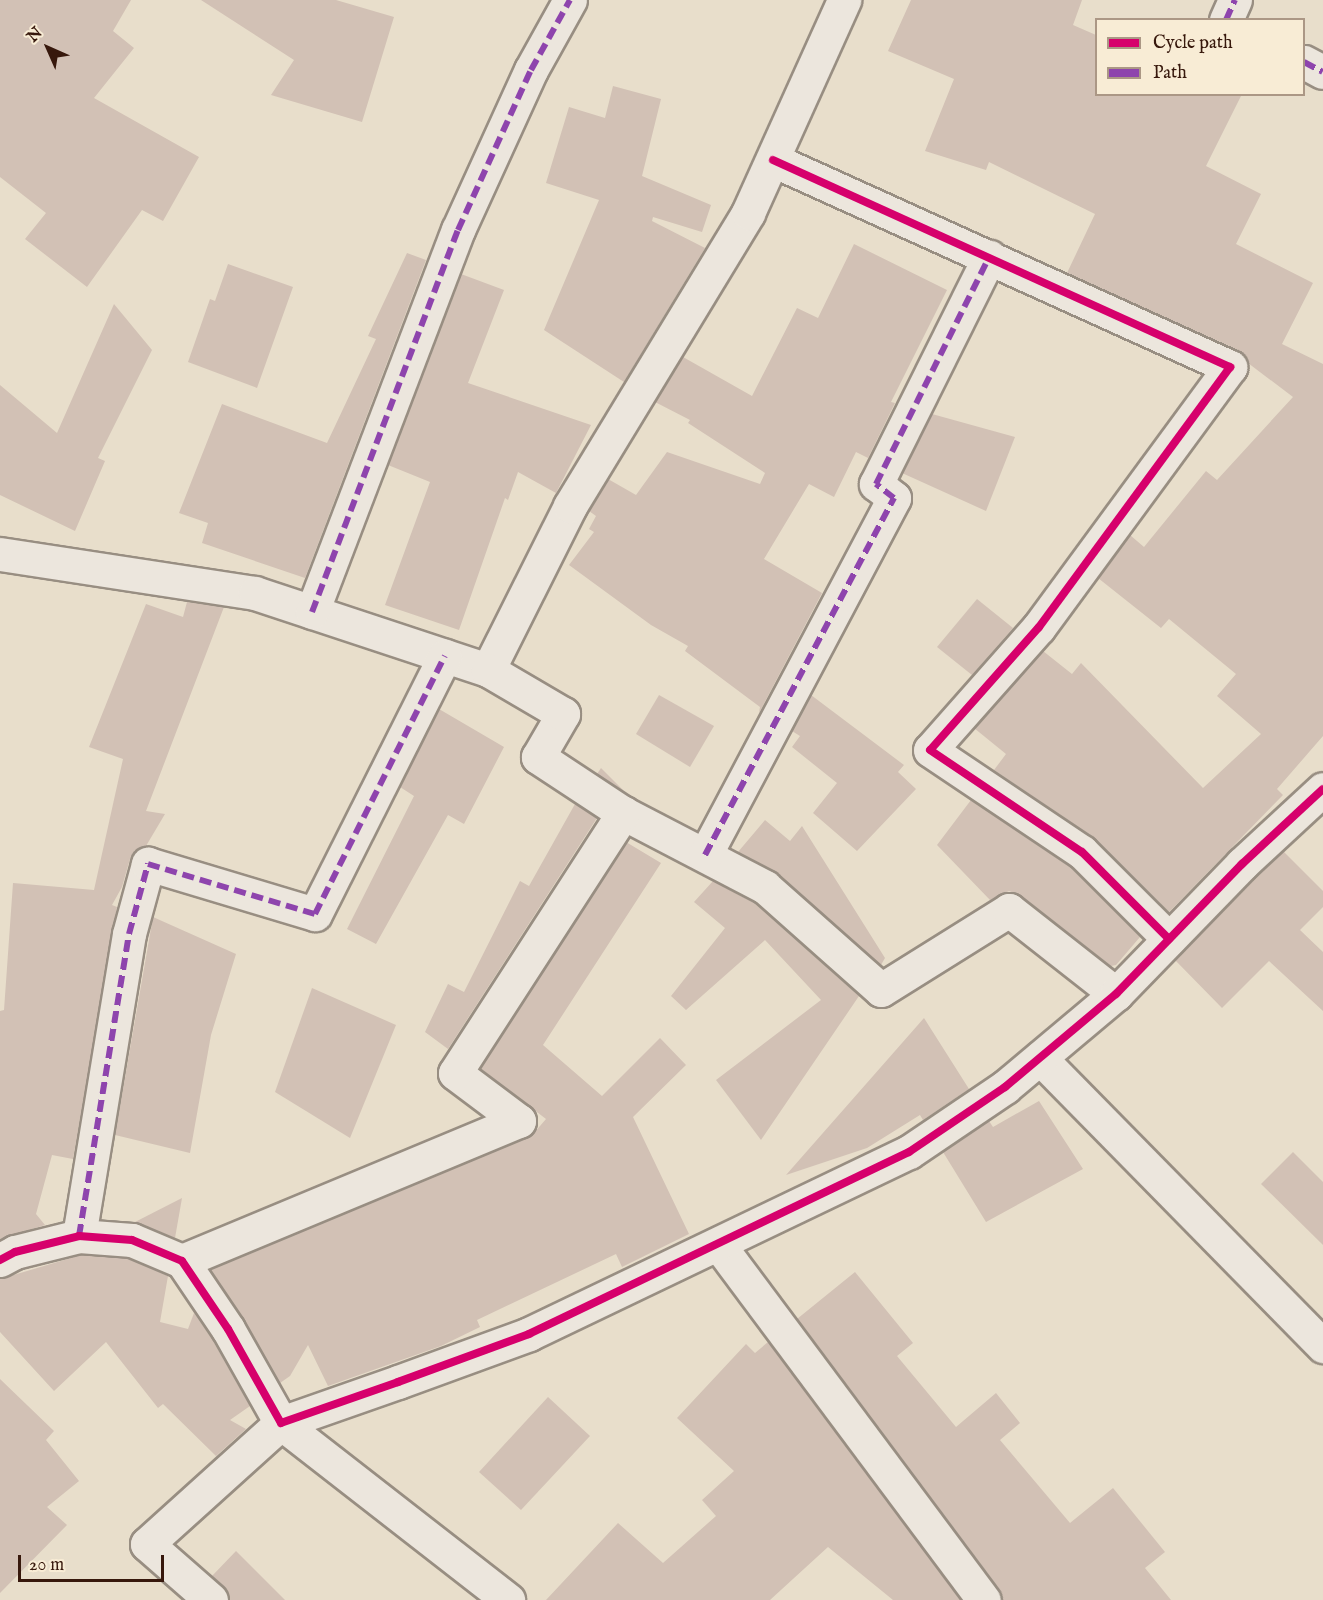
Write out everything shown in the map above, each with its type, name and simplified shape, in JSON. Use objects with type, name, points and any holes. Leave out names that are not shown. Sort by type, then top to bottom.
[{"type":"street","points":[[312,612],[458,230],[531,70],[570,0]]},
{"type":"street","points":[[488,670],[570,506],[748,213],[844,0]]},
{"type":"street","points":[[1227,18],[1235,0]]},
{"type":"street","points":[[1305,63],[1323,72]]},
{"type":"street","points":[[773,160],[1230,367],[1039,627],[930,750],[1082,852],[1169,939]]},
{"type":"street","points":[[705,855],[894,498],[876,484],[989,257]]},
{"type":"street","points":[[0,554],[255,593],[488,670],[563,714],[538,757],[623,813],[765,887],[881,990],[1009,910],[1116,994]]},
{"type":"street","points":[[79,1236],[129,934],[148,864],[315,914],[445,656]]},
{"type":"street","points":[[211,1600],[147,1544],[281,1423],[529,1334],[719,1245],[909,1152],[1005,1087],[1116,994],[1323,789]]},
{"type":"street","points":[[182,1261],[519,1121],[455,1073],[623,813]]},
{"type":"street","points":[[1040,1058],[1323,1346]]},
{"type":"street","points":[[0,1260],[15,1252],[79,1236],[132,1240],[182,1261],[228,1329],[281,1423],[508,1600]]},
{"type":"street","points":[[719,1245],[984,1600]]},
{"type":"building","points":[[0,0],[131,0],[113,31],[134,48],[94,98],[199,157],[163,221],[142,210],[87,287],[25,239],[46,213],[0,177]]},
{"type":"building","points":[[201,0],[336,0],[394,17],[362,122],[271,95],[294,60]]},
{"type":"building","points":[[911,0],[1082,0],[1073,25],[1095,35],[1095,96],[1241,96],[1206,166],[1261,194],[1236,244],[1313,283],[1282,344],[1323,364],[1323,736],[1277,789],[1283,795],[1169,912],[1093,837],[994,770],[1006,754],[974,728],[1043,651],[1072,674],[1081,663],[1203,788],[1261,734],[1217,696],[1236,674],[1169,619],[1161,628],[1098,578],[1130,535],[1144,547],[1206,471],[1217,480],[1293,397],[1248,363],[1238,350],[1067,273],[1095,214],[989,162],[986,170],[925,151],[954,79],[888,51]]},
{"type":"building","points":[[613,86],[661,99],[642,176],[711,205],[702,232],[653,217],[652,221],[705,248],[624,382],[544,330],[599,200],[546,183],[569,107],[605,118]]},
{"type":"building","points":[[854,244],[947,290],[891,402],[895,403],[868,458],[856,452],[834,497],[809,484],[764,559],[822,593],[759,713],[760,707],[685,651],[688,646],[651,625],[569,565],[594,532],[589,529],[596,516],[589,511],[608,479],[636,495],[667,452],[760,484],[765,473],[688,423],[690,420],[655,402],[683,357],[752,396],[797,308],[818,318]]},
{"type":"building","points":[[407,253],[426,260],[305,578],[202,543],[208,523],[179,513],[222,404],[327,443],[376,339],[368,336]]},
{"type":"building","points":[[228,264],[293,287],[257,388],[188,362],[210,299],[215,301]]},
{"type":"building","points":[[461,274],[504,290],[468,383],[591,425],[556,493],[518,472],[508,500],[505,498],[459,630],[385,605],[430,482],[388,465]]},
{"type":"building","points":[[114,304],[152,350],[98,458],[105,461],[75,531],[0,495],[0,385],[57,433]]},
{"type":"building","points":[[932,414],[1015,437],[986,511],[902,473]]},
{"type":"building","points":[[977,599],[1013,628],[972,675],[937,647]]},
{"type":"building","points":[[187,602],[224,607],[146,811],[165,814],[146,846],[135,850],[122,887],[112,905],[117,907],[73,1159],[52,1155],[36,1214],[45,1225],[0,1239],[0,1011],[4,1010],[13,883],[94,890],[123,759],[89,747],[146,604],[183,617]]},
{"type":"building","points":[[659,695],[714,726],[690,767],[636,734]]},
{"type":"building","points":[[811,695],[904,765],[898,772],[916,789],[857,851],[813,813],[837,783],[792,747],[800,736],[792,731]]},
{"type":"building","points":[[439,709],[504,747],[464,824],[448,815],[376,944],[347,929],[414,796],[400,787]]},
{"type":"building","points":[[601,768],[624,791],[597,774]]},
{"type":"building","points":[[971,800],[1070,867],[1140,937],[1116,965],[1111,966],[1020,895],[1009,891],[990,900],[937,845]]},
{"type":"building","points":[[575,804],[597,818],[448,1049],[425,1032],[448,984],[464,992],[520,881],[529,886]]},
{"type":"building","points":[[765,820],[790,841],[802,826],[885,958],[881,965],[777,873],[738,852]]},
{"type":"building","points":[[626,842],[661,863],[543,1045],[602,1096],[660,1038],[686,1065],[633,1117],[689,1234],[622,1267],[616,1254],[477,1320],[480,1327],[441,1346],[328,1386],[308,1345],[290,1376],[280,1383],[210,1270],[534,1133],[546,1119],[480,1068]]},
{"type":"building","points":[[1283,851],[1323,891],[1323,907],[1300,930],[1323,952],[1323,1011],[1269,961],[1222,1008],[1175,960]]},
{"type":"building","points":[[713,881],[754,903],[859,996],[761,1140],[716,1080],[821,1000],[765,940],[686,1010],[671,996],[725,928],[694,902]]},
{"type":"building","points":[[153,917],[236,954],[211,1035],[190,1153],[115,1135]]},
{"type":"building","points":[[312,988],[396,1025],[350,1138],[275,1092]]},
{"type":"building","points":[[924,1018],[969,1089],[923,1120],[920,1115],[867,1148],[786,1175]]},
{"type":"building","points":[[1039,1101],[1083,1169],[986,1222],[943,1152],[989,1121],[993,1127]]},
{"type":"building","points":[[1293,1152],[1323,1182],[1323,1245],[1261,1184]]},
{"type":"building","points":[[182,1198],[175,1238],[135,1222]]},
{"type":"building","points":[[81,1255],[128,1258],[168,1276],[160,1322],[188,1329],[194,1313],[212,1339],[250,1406],[230,1420],[246,1429],[216,1456],[163,1404],[158,1408],[106,1342],[54,1391],[0,1332],[0,1279]]},
{"type":"building","points":[[855,1272],[913,1343],[897,1356],[956,1427],[996,1393],[1020,1423],[1000,1440],[1070,1523],[1113,1488],[1165,1552],[1145,1568],[1171,1600],[1002,1600],[999,1589],[797,1319]]},
{"type":"building","points":[[768,1342],[961,1600],[893,1600],[828,1547],[770,1600],[546,1600],[618,1523],[663,1563],[716,1516],[702,1500],[734,1471],[677,1418],[746,1344],[755,1353]]},
{"type":"building","points":[[0,1379],[54,1431],[46,1440],[79,1481],[47,1507],[67,1525],[0,1593]]},
{"type":"building","points":[[548,1397],[590,1436],[521,1510],[479,1472]]},
{"type":"building","points":[[236,1551],[285,1600],[229,1600],[224,1586],[212,1576]]},
{"type":"marked path","points":[[312,612],[458,230],[531,70],[570,0]]},
{"type":"marked path","points":[[1227,18],[1235,0]]},
{"type":"marked path","points":[[1305,63],[1323,72]]},
{"type":"marked path","points":[[705,855],[894,498],[876,484],[989,257]]},
{"type":"marked path","points":[[79,1236],[129,934],[148,864],[315,914],[445,656]]},
{"type":"cycle path","points":[[773,160],[1230,367],[1039,627],[930,750],[1082,852],[1169,939]]},
{"type":"cycle path","points":[[0,1260],[15,1252],[79,1236],[132,1240],[182,1261],[228,1329],[281,1423],[398,1382],[529,1334],[909,1152],[1005,1087],[1116,994],[1242,864],[1323,789]]}]
